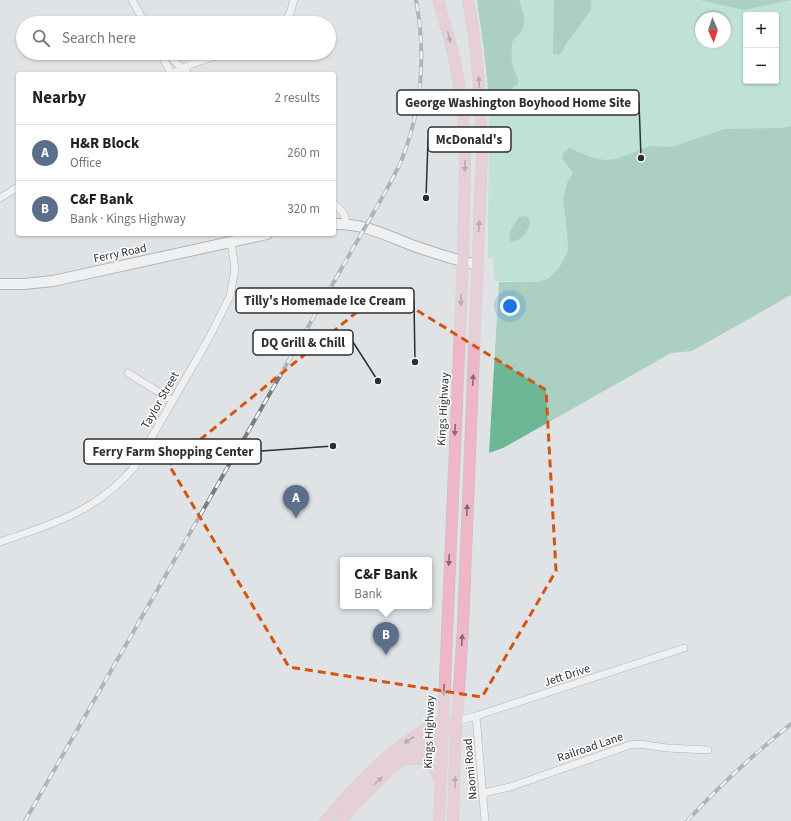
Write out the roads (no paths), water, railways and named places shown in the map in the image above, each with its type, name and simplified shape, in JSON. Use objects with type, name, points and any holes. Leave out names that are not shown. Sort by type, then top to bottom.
[{"type":"main road","name":"Kings Highway","points":[[438,0],[453,52],[463,111],[465,156],[439,821]]},
{"type":"main road","points":[[453,821],[463,627],[482,153],[478,56],[468,0]]},
{"type":"main road","points":[[336,224],[366,227],[419,248],[477,265]]},
{"type":"main road","name":"Ferry Road","points":[[2,282],[24,284],[69,278],[259,236]]},
{"type":"main road","points":[[324,821],[360,781],[382,760],[402,744],[424,730],[443,727],[457,721]]},
{"type":"main road","points":[[341,821],[355,804],[390,769],[443,727]]},
{"type":"main road","points":[[403,760],[416,758],[427,761],[436,770],[441,784]]},
{"type":"street","points":[[132,0],[141,16]]},
{"type":"street","points":[[288,16],[294,0]]},
{"type":"street","points":[[164,60],[170,72]]},
{"type":"street","points":[[173,60],[186,72]]},
{"type":"street","points":[[174,72],[181,68],[204,60]]},
{"type":"street","points":[[0,198],[16,188]]},
{"type":"street","points":[[336,206],[345,214],[345,224]]},
{"type":"street","name":"Taylor Street","points":[[0,542],[62,520],[84,509],[112,490],[135,466],[209,338],[230,296],[235,269],[231,242]]},
{"type":"street","points":[[128,373],[173,401]]},
{"type":"street","name":"Jett Drive","points":[[457,721],[684,648]]},
{"type":"street","name":"Naomi Road","points":[[476,716],[484,821]]},
{"type":"street","name":"Railroad Lane","points":[[483,793],[510,787],[630,745],[639,744],[667,748],[708,750]]},
{"type":"railway","points":[[25,821],[399,166],[409,140],[418,101],[421,40],[416,0]]},
{"type":"railway","points":[[687,821],[737,771],[791,724]]},
{"type":"place","name":"George Washington Boyhood Home Site","points":[[641,158]]},
{"type":"place","name":"McDonald's","points":[[426,198]]},
{"type":"place","name":"Tilly's Homemade Ice Cream","points":[[415,362]]},
{"type":"place","name":"DQ Grill & Chill","points":[[378,381]]},
{"type":"place","name":"Ferry Farm Shopping Center","points":[[333,446]]},
{"type":"place","name":"H&R Block","points":[[296,518]]},
{"type":"place","name":"C&F Bank","points":[[386,655]]}]
